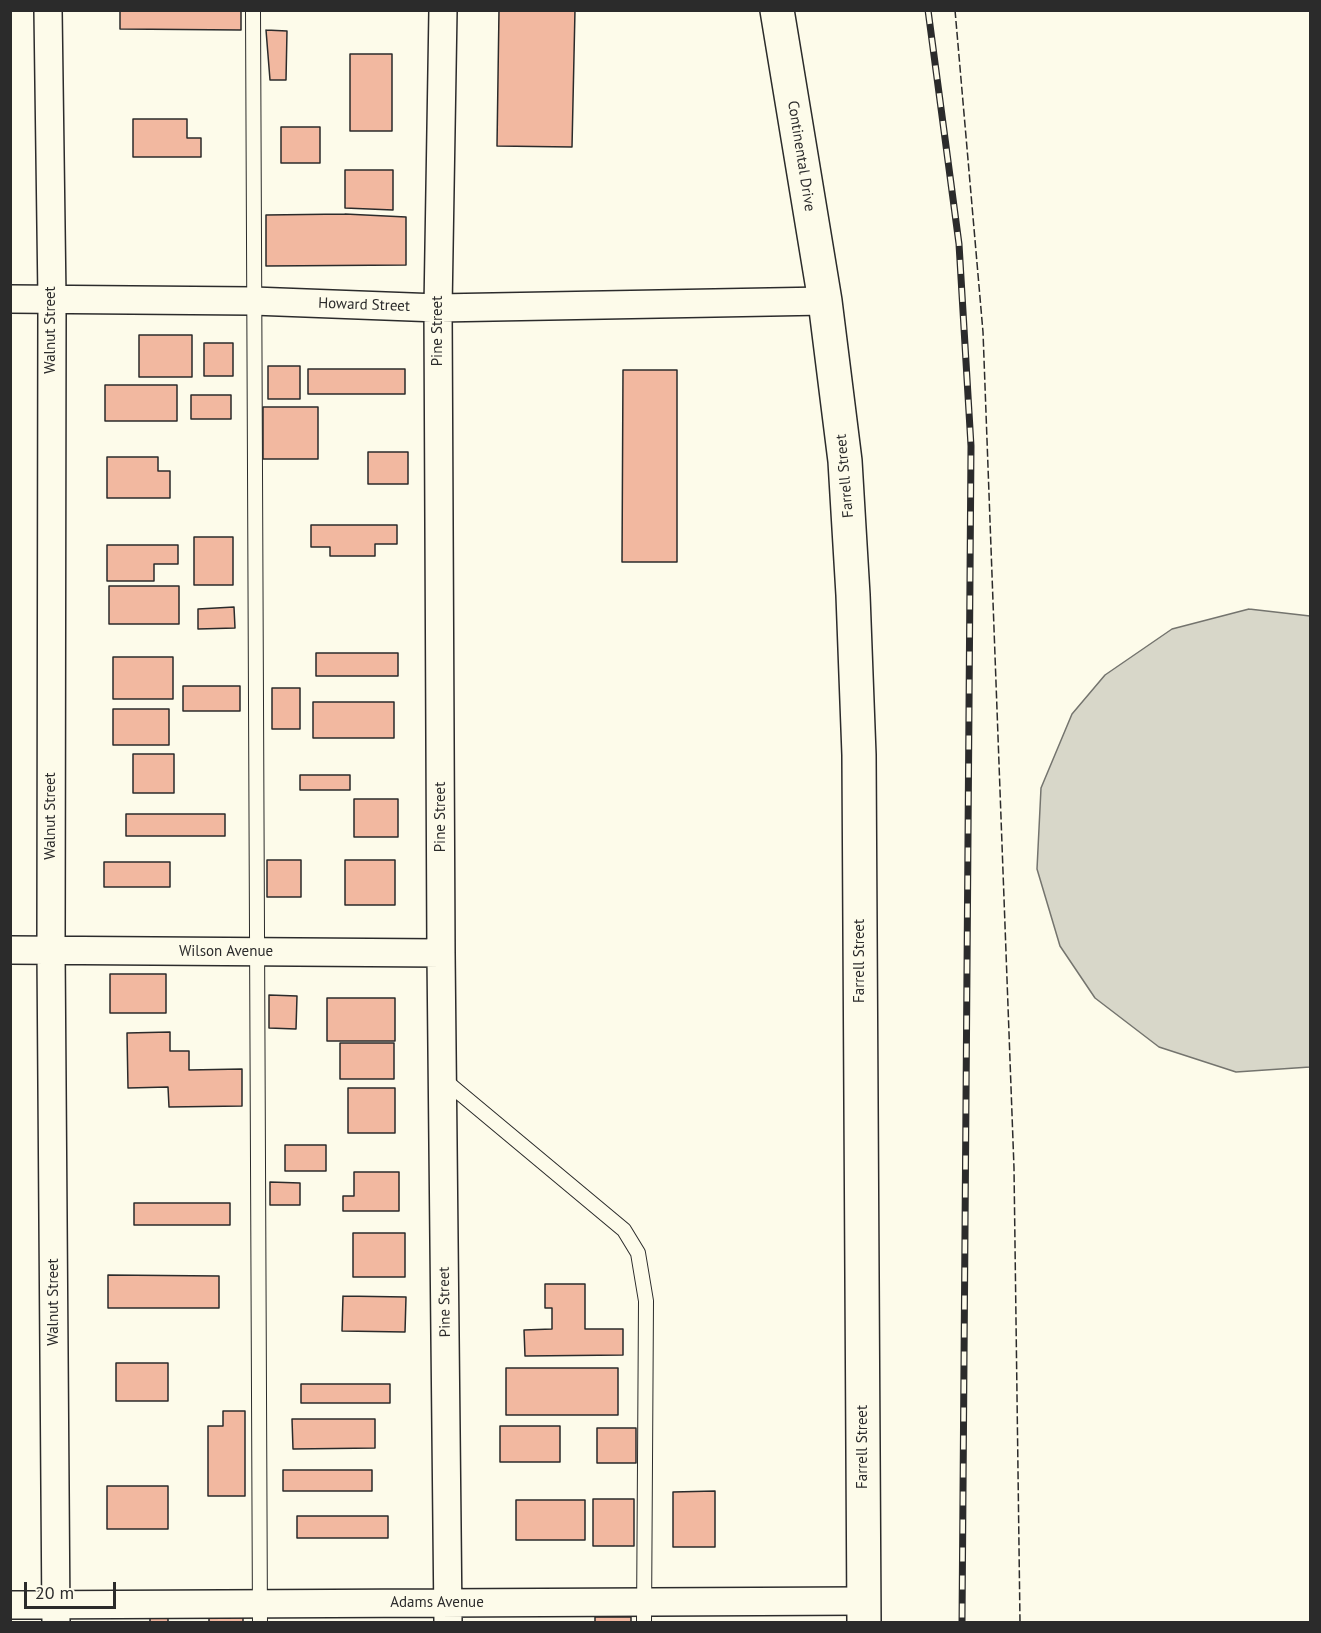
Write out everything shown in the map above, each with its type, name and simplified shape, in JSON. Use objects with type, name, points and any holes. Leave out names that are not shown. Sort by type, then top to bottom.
[{"type":"main road","name":"Continental Drive","points":[[777,10],[825,301]]},
{"type":"main road","name":"Farrell Street","points":[[825,301],[845,461],[859,755],[864,1612]]},
{"type":"street","name":"Walnut Street","points":[[48,10],[56,1614]]},
{"type":"street","name":"Pine Street","points":[[443,10],[438,308],[441,953],[448,1613]]},
{"type":"street","name":"Howard Street","points":[[10,299],[253,301],[438,308],[825,301]]},
{"type":"street","name":"Wilson Avenue","points":[[10,950],[441,953]]},
{"type":"street","name":"Adams Avenue","points":[[10,1605],[56,1614],[864,1612]]},
{"type":"lane","points":[[253,10],[260,1613]]},
{"type":"lane","points":[[443,1079],[624,1230],[638,1253],[646,1301],[644,1612]]},
{"type":"shaded area","points":[[1249,609],[1310,616],[1310,1067],[1236,1072],[1159,1047],[1095,998],[1060,946],[1037,869],[1041,788],[1072,714],[1105,675],[1172,629]]},
{"type":"building","points":[[120,10],[241,10],[241,30],[120,29]]},
{"type":"building","points":[[499,10],[575,10],[572,147],[497,146]]},
{"type":"building","points":[[266,30],[287,31],[286,80],[270,80]]},
{"type":"building","points":[[350,54],[392,54],[392,131],[350,131]]},
{"type":"building","points":[[133,119],[187,119],[187,138],[201,138],[201,157],[133,157]]},
{"type":"building","points":[[281,127],[320,127],[320,163],[281,163]]},
{"type":"building","points":[[345,170],[393,170],[393,210],[345,208]]},
{"type":"building","points":[[345,214],[406,217],[406,265],[266,266],[266,215]]},
{"type":"building","points":[[139,335],[192,335],[192,377],[139,377]]},
{"type":"building","points":[[204,343],[233,343],[233,376],[204,376]]},
{"type":"building","points":[[268,366],[300,366],[300,399],[268,399]]},
{"type":"building","points":[[308,369],[405,369],[405,394],[308,394]]},
{"type":"building","points":[[623,370],[677,370],[677,562],[622,562]]},
{"type":"building","points":[[105,385],[177,385],[177,421],[105,421]]},
{"type":"building","points":[[191,395],[231,395],[231,419],[191,419]]},
{"type":"building","points":[[263,407],[318,407],[318,459],[263,459]]},
{"type":"building","points":[[368,452],[408,452],[408,484],[368,484]]},
{"type":"building","points":[[107,457],[158,457],[158,471],[170,471],[170,498],[107,498]]},
{"type":"building","points":[[311,525],[397,525],[397,544],[375,544],[375,556],[330,556],[330,547],[311,547]]},
{"type":"building","points":[[194,537],[233,537],[233,585],[194,585]]},
{"type":"building","points":[[107,545],[178,545],[178,564],[154,564],[154,581],[107,581]]},
{"type":"building","points":[[109,586],[179,586],[179,624],[109,624]]},
{"type":"building","points":[[234,607],[235,628],[198,629],[198,609]]},
{"type":"building","points":[[316,653],[398,653],[398,676],[316,676]]},
{"type":"building","points":[[113,657],[173,657],[173,699],[113,699]]},
{"type":"building","points":[[183,686],[240,686],[240,711],[183,711]]},
{"type":"building","points":[[272,688],[300,688],[300,729],[272,729]]},
{"type":"building","points":[[313,702],[394,702],[394,738],[313,738]]},
{"type":"building","points":[[113,709],[169,709],[169,745],[113,745]]},
{"type":"building","points":[[133,754],[174,754],[174,793],[133,793]]},
{"type":"building","points":[[300,775],[350,775],[350,790],[300,790]]},
{"type":"building","points":[[354,799],[398,799],[398,837],[354,837]]},
{"type":"building","points":[[126,814],[225,814],[225,836],[126,836]]},
{"type":"building","points":[[267,860],[301,860],[301,897],[267,897]]},
{"type":"building","points":[[345,860],[395,860],[395,905],[345,905]]},
{"type":"building","points":[[104,862],[170,862],[170,887],[104,887]]},
{"type":"building","points":[[110,974],[166,974],[166,1013],[110,1013]]},
{"type":"building","points":[[269,995],[297,996],[296,1029],[269,1028]]},
{"type":"building","points":[[327,998],[395,998],[395,1041],[327,1041]]},
{"type":"building","points":[[170,1032],[170,1051],[189,1051],[189,1070],[242,1069],[242,1106],[169,1107],[168,1087],[128,1088],[127,1033]]},
{"type":"building","points":[[340,1043],[394,1043],[394,1079],[340,1079]]},
{"type":"building","points":[[348,1088],[395,1088],[395,1133],[348,1133]]},
{"type":"building","points":[[285,1145],[326,1145],[326,1171],[285,1171]]},
{"type":"building","points":[[354,1172],[399,1172],[399,1211],[343,1211],[343,1196],[354,1196]]},
{"type":"building","points":[[270,1182],[300,1183],[300,1205],[270,1205]]},
{"type":"building","points":[[134,1203],[230,1203],[230,1225],[134,1225]]},
{"type":"building","points":[[353,1233],[405,1233],[405,1277],[353,1277]]},
{"type":"building","points":[[108,1275],[219,1276],[219,1308],[108,1308]]},
{"type":"building","points":[[545,1284],[585,1284],[585,1329],[623,1329],[623,1355],[525,1356],[524,1330],[552,1329],[552,1308],[545,1308]]},
{"type":"building","points":[[343,1296],[406,1297],[405,1332],[342,1331]]},
{"type":"building","points":[[116,1363],[168,1363],[168,1401],[116,1401]]},
{"type":"building","points":[[506,1368],[618,1368],[618,1415],[506,1415]]},
{"type":"building","points":[[301,1384],[390,1384],[390,1403],[301,1403]]},
{"type":"building","points":[[223,1411],[245,1411],[245,1496],[208,1496],[208,1426],[223,1426]]},
{"type":"building","points":[[292,1419],[375,1419],[375,1448],[293,1449]]},
{"type":"building","points":[[500,1426],[560,1426],[560,1462],[500,1462]]},
{"type":"building","points":[[597,1428],[636,1428],[636,1463],[597,1463]]},
{"type":"building","points":[[283,1470],[372,1470],[372,1491],[283,1491]]},
{"type":"building","points":[[107,1486],[168,1486],[168,1529],[107,1529]]},
{"type":"building","points":[[715,1491],[715,1547],[673,1547],[673,1492]]},
{"type":"building","points":[[593,1499],[634,1499],[634,1546],[593,1546]]},
{"type":"building","points":[[516,1500],[585,1500],[585,1540],[516,1540]]},
{"type":"building","points":[[297,1516],[388,1516],[388,1538],[297,1538]]},
{"type":"building","points":[[209,1612],[243,1612],[243,1622],[209,1622]]},
{"type":"building","points":[[150,1616],[168,1616],[168,1622],[150,1622]]},
{"type":"building","points":[[595,1617],[631,1617],[631,1622],[595,1622]]},
{"type":"railway","points":[[928,10],[959,244],[971,446],[962,1622]]},
{"type":"fence","points":[[955,10],[983,332],[1014,1168],[1020,1622]]}]
